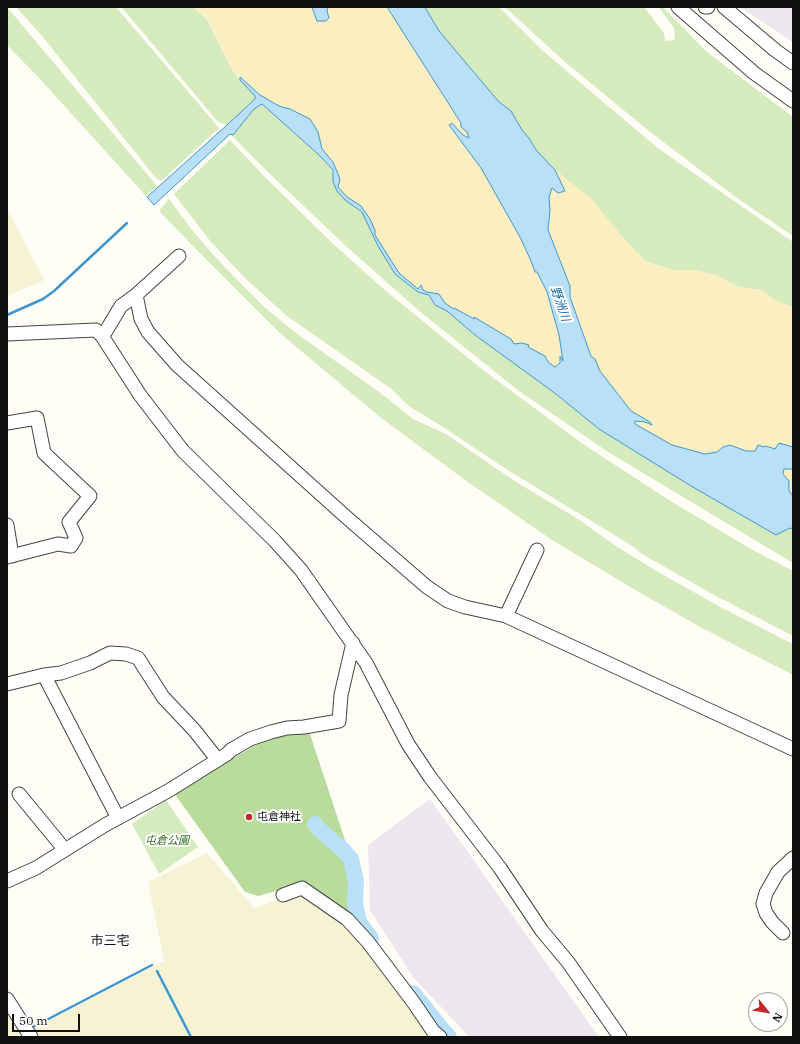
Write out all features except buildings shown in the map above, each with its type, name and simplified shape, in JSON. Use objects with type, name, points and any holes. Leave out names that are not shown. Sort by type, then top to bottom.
[{"type":"street","points":[[678,7],[754,73],[793,101]]},
{"type":"street","points":[[724,7],[775,50],[793,63]]},
{"type":"street","points":[[102,336],[121,306],[136,295],[179,256]]},
{"type":"street","points":[[136,295],[141,319],[148,332],[177,364],[344,516],[427,587],[448,601],[465,607],[506,616],[793,749]]},
{"type":"street","points":[[7,334],[96,330],[102,336],[140,395],[183,450],[275,541],[301,570],[366,663],[408,744],[430,777],[500,868],[542,931],[568,962],[620,1037]]},
{"type":"street","points":[[7,423],[38,418],[44,453],[90,496],[69,522],[76,538],[71,546],[58,544],[10,557],[7,525]]},
{"type":"street","points":[[506,616],[537,550]]},
{"type":"street","points":[[7,881],[36,868],[118,818],[168,791],[250,739],[271,732],[339,720],[341,695],[353,643]]},
{"type":"street","points":[[7,684],[68,670],[90,663],[110,654],[126,654],[138,658],[163,697],[195,731],[218,759]]},
{"type":"street","points":[[44,675],[118,818]]},
{"type":"street","points":[[20,794],[64,850]]},
{"type":"street","points":[[783,933],[772,922],[766,913],[763,904],[766,893],[778,872],[793,858]]},
{"type":"street","points":[[283,894],[302,888],[347,919],[368,942],[433,1031],[440,1037]]},
{"type":"street","points":[[7,999],[31,1037]]},
{"type":"shaded area","points":[[740,7],[793,7],[793,42]]},
{"type":"shaded area","points":[[7,208],[44,280],[7,296]]},
{"type":"shaded area","points":[[430,799],[599,1037],[469,1037],[413,977],[370,910],[368,845]]},
{"type":"shaded area","points":[[207,853],[254,908],[310,890],[382,961],[439,1037],[7,1037],[7,1014],[20,1032],[63,1013],[164,961],[148,882]]},
{"type":"green space","points":[[7,7],[157,186],[146,196],[40,79],[7,45]]},
{"type":"green space","points":[[16,7],[116,7],[219,128],[161,181],[156,178],[42,36]]},
{"type":"green space","points":[[121,7],[193,7],[207,19],[233,71],[255,96],[255,99],[227,125],[218,122]]},
{"type":"green space","points":[[426,7],[499,7],[543,51],[659,149],[793,242],[793,307],[776,301],[762,290],[739,287],[713,274],[691,270],[673,270],[646,262],[536,150],[511,111],[499,102],[439,31]]},
{"type":"green space","points":[[505,7],[644,7],[664,33],[665,41],[675,40],[674,28],[659,7],[663,7],[707,52],[793,117],[793,236],[737,198],[649,131],[565,62]]},
{"type":"green space","points":[[262,104],[319,155],[333,171],[333,182],[345,200],[362,212],[378,246],[395,274],[429,295],[435,305],[447,311],[475,335],[556,394],[599,429],[691,486],[776,534],[790,528],[793,529],[793,563],[608,452],[519,391],[418,310],[347,247],[230,134],[233,134],[254,109]]},
{"type":"green space","points":[[230,140],[330,241],[387,292],[483,370],[583,444],[672,502],[751,549],[793,571],[793,636],[716,596],[642,554],[634,547],[509,471],[410,407],[390,388],[287,316],[246,279],[211,242],[174,194]]},
{"type":"green space","points":[[169,199],[192,230],[217,259],[263,306],[296,333],[382,394],[413,419],[446,434],[516,482],[578,519],[616,546],[653,569],[722,608],[793,644],[793,675],[702,628],[552,540],[465,480],[380,417],[282,335],[159,211]]},
{"type":"green space","points":[[309,731],[363,895],[344,916],[302,884],[258,896],[245,892],[174,793],[264,740]]},
{"type":"green space","name":"屯倉公園","points":[[166,800],[198,847],[159,874],[132,824]]},
{"type":"sand","points":[[193,7],[312,7],[315,16],[329,18],[327,11],[328,7],[387,7],[461,123],[461,127],[467,132],[469,138],[463,135],[452,124],[449,125],[481,168],[521,239],[535,272],[537,272],[547,292],[559,335],[563,362],[560,357],[560,363],[555,367],[548,362],[545,356],[528,347],[529,345],[514,344],[511,339],[475,318],[474,320],[452,308],[445,303],[439,294],[418,289],[398,273],[375,235],[375,230],[361,206],[347,197],[338,187],[340,179],[322,149],[318,132],[290,109],[279,106],[260,95],[233,71],[208,19]]},
{"type":"sand","points":[[555,170],[592,199],[621,235],[646,262],[673,270],[691,270],[713,274],[739,287],[762,290],[776,301],[793,307],[793,447],[779,443],[776,449],[766,446],[755,451],[746,451],[730,445],[723,447],[717,452],[705,454],[672,445],[635,424],[635,421],[645,422],[651,425],[650,422],[631,411],[600,371],[595,359],[591,356],[570,296],[570,286],[548,230],[550,210],[549,197],[559,180]]},
{"type":"sand","points":[[784,469],[793,469],[793,496],[789,491],[783,475]]},
{"type":"water","points":[[312,7],[328,7],[327,11],[329,18],[326,21],[317,21]]},
{"type":"water","name":"野洲川","points":[[387,7],[426,7],[439,31],[499,102],[511,111],[536,150],[555,170],[565,191],[558,193],[552,188],[549,197],[550,210],[548,230],[570,286],[570,297],[591,356],[595,359],[600,371],[631,411],[650,422],[652,425],[645,422],[635,421],[635,424],[672,445],[705,454],[717,452],[723,447],[730,445],[746,451],[755,451],[758,445],[775,449],[779,443],[793,447],[793,469],[784,469],[783,474],[789,481],[789,491],[793,496],[793,529],[790,528],[776,535],[691,486],[599,429],[556,394],[475,335],[447,311],[435,305],[429,295],[418,292],[395,274],[378,246],[362,212],[345,200],[337,191],[333,182],[333,170],[319,155],[262,104],[254,109],[233,135],[230,134],[154,205],[147,197],[255,99],[255,96],[240,80],[240,77],[260,95],[279,106],[290,109],[310,119],[318,132],[322,149],[333,162],[340,179],[338,187],[347,197],[361,206],[370,219],[375,230],[375,235],[399,273],[418,289],[421,285],[423,290],[427,292],[439,294],[445,303],[452,308],[474,319],[474,317],[511,339],[514,344],[522,343],[529,345],[528,347],[545,356],[548,362],[555,367],[560,363],[560,356],[563,361],[559,335],[547,292],[537,272],[535,272],[521,239],[481,168],[449,125],[452,123],[463,135],[469,138],[467,132],[461,127],[461,123]]},
{"type":"waterway","points":[[7,315],[43,299],[54,291],[127,223]]},
{"type":"waterway","points":[[315,824],[351,859],[356,881],[355,903],[359,922],[371,938]]},
{"type":"waterway","points":[[31,1028],[152,965]]},
{"type":"waterway","points":[[157,971],[191,1037]]},
{"type":"waterway","points":[[413,993],[449,1037]]},
{"type":"place","name":"屯倉神社","points":[[249,817]]},
{"type":"district","name":"市三宅","points":[[110,941]]}]
